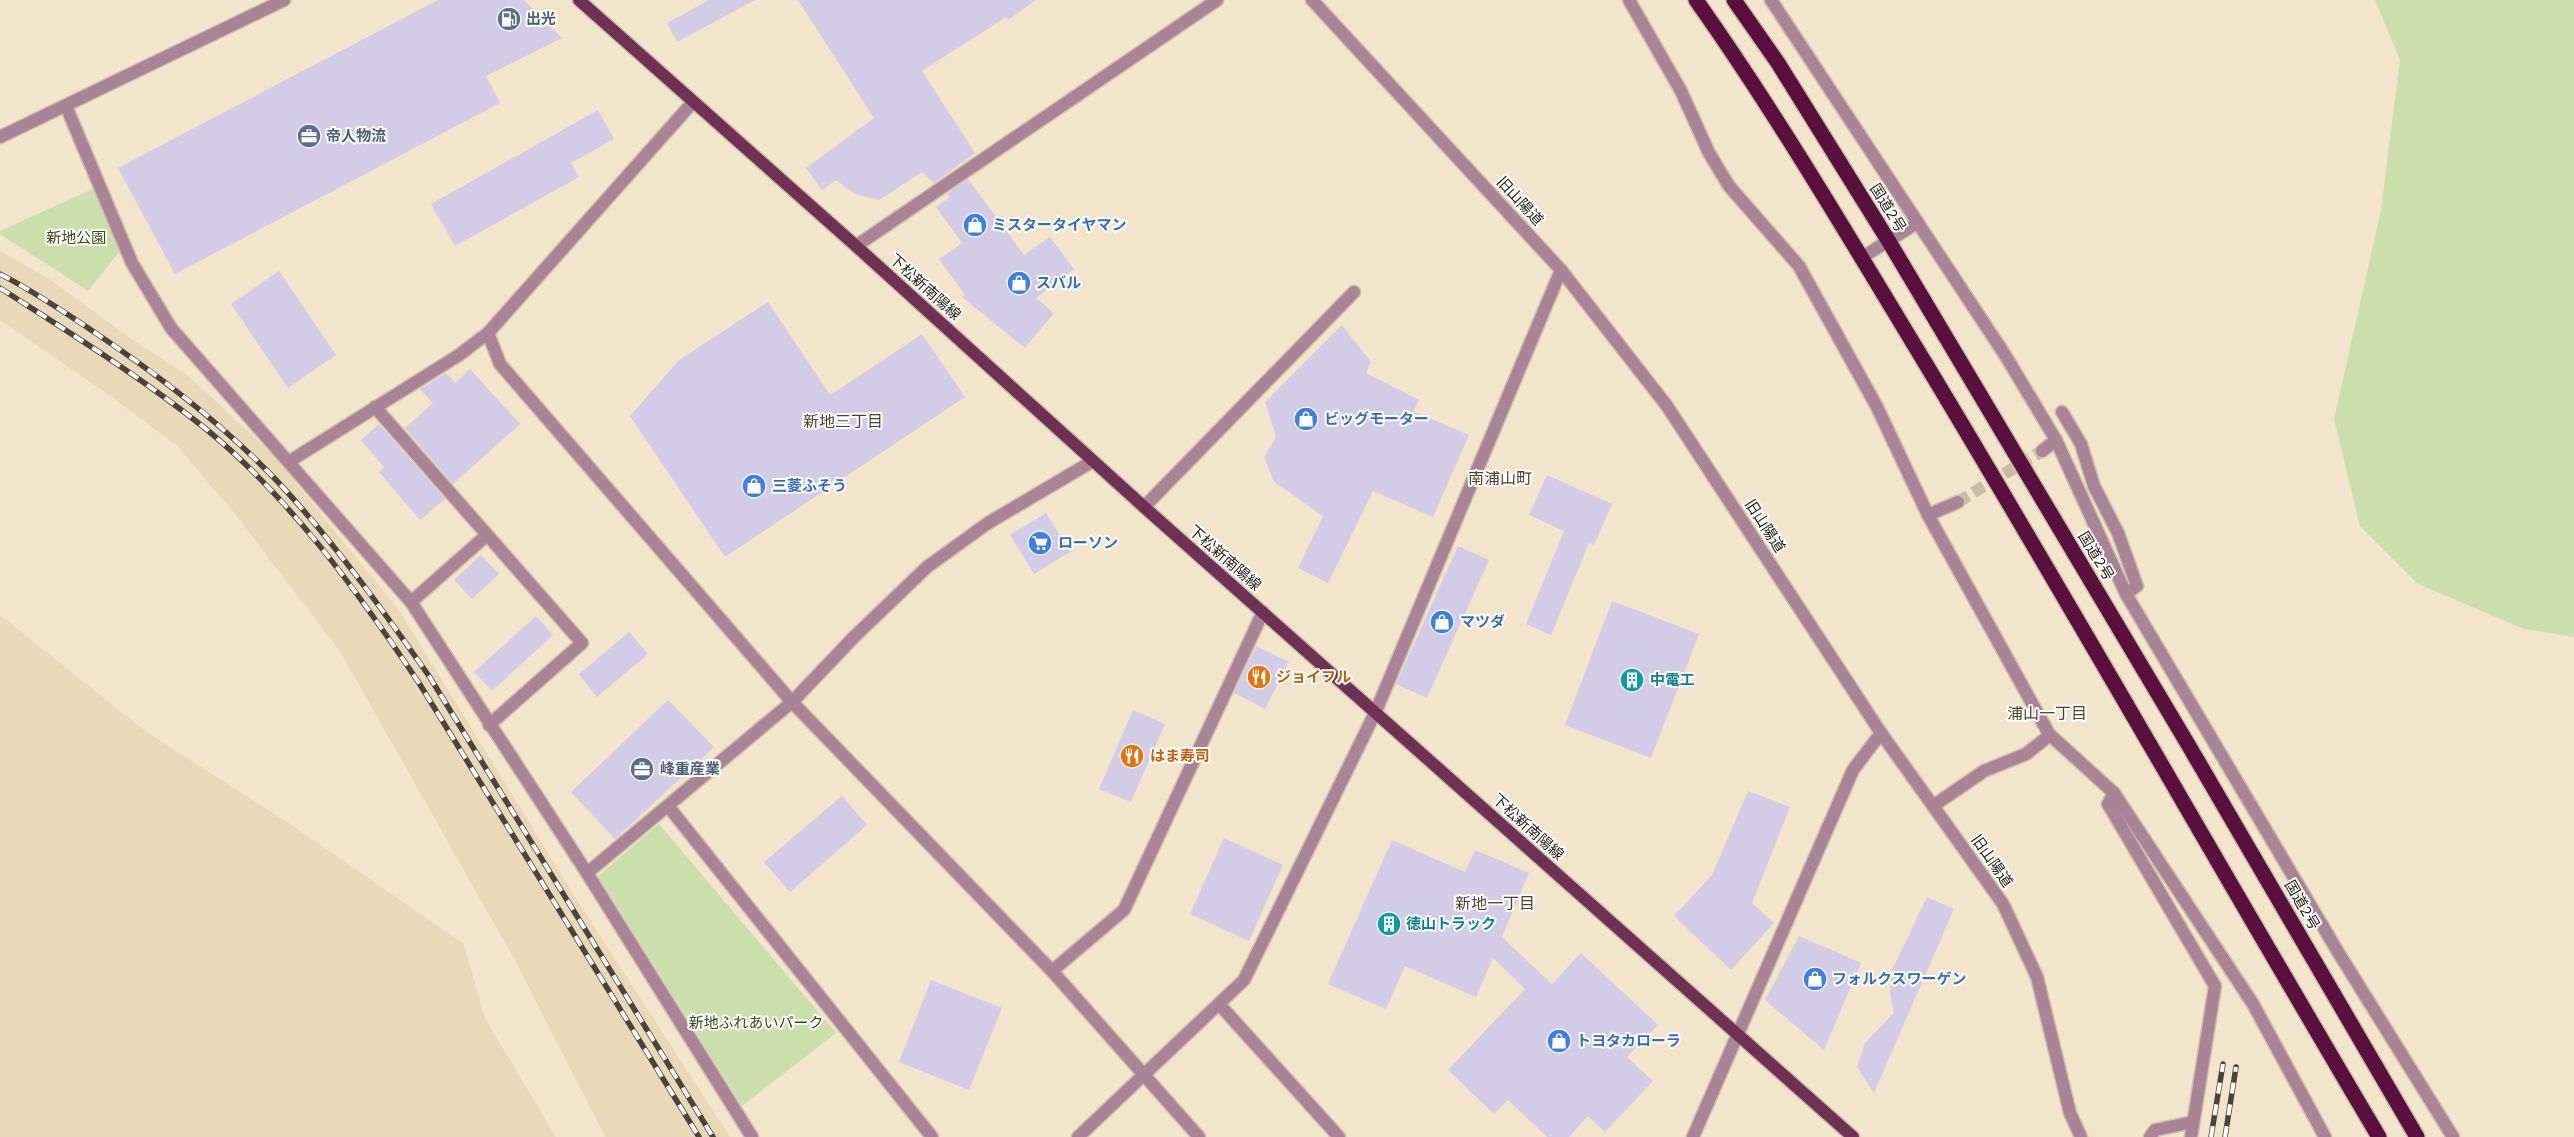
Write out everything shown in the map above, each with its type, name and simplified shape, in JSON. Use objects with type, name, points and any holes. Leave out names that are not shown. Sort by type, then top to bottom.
[{"type":"highway","points":[[1696,0],[1749,75],[2061,590],[2379,1137]]},
{"type":"highway","name":"国道2号","points":[[1734,0],[1778,62],[1888,240],[2194,755],[2417,1137]]},
{"type":"main road","name":"下松新南陽線","points":[[579,0],[856,246],[1144,507],[1376,711],[1738,1037],[1853,1137]]},
{"type":"street","points":[[0,137],[284,0]]},
{"type":"street","points":[[856,246],[1217,0]]},
{"type":"street","name":"旧山陽道","points":[[1312,0],[1561,270],[1667,406],[1881,733],[2003,904],[2037,977],[2070,1113],[2081,1137]]},
{"type":"street","points":[[1629,0],[1680,91],[1710,153],[1729,186],[1799,266],[1877,407],[1928,515],[2050,736],[2114,793],[2253,1004],[2322,1136]]},
{"type":"street","points":[[1771,0],[2005,355],[2056,440],[2126,594],[2338,952],[2453,1137]]},
{"type":"street","points":[[290,461],[460,356],[488,333],[693,102]]},
{"type":"street","points":[[66,106],[132,263],[171,328],[290,461],[411,602],[489,725],[588,873],[752,1137]]},
{"type":"street","points":[[1861,258],[1917,223]]},
{"type":"street","points":[[1078,1137],[1244,980],[1376,711],[1561,270]]},
{"type":"street","points":[[1144,507],[1354,292]]},
{"type":"street","points":[[488,333],[500,364],[792,702],[1052,971],[1199,1137]]},
{"type":"street","points":[[375,407],[582,643],[489,725]]},
{"type":"street","points":[[2062,412],[2081,444],[2094,486],[2118,533],[2136,586],[2126,594]]},
{"type":"street","points":[[2042,451],[2056,440]]},
{"type":"street","points":[[588,873],[792,702],[854,637],[927,567],[988,523],[1093,461]]},
{"type":"street","points":[[1928,515],[1958,502]]},
{"type":"street","points":[[411,602],[488,535]]},
{"type":"street","points":[[1052,971],[1124,910],[1263,612]]},
{"type":"street","points":[[1693,1137],[1853,770],[1881,733]]},
{"type":"street","points":[[1933,806],[1984,771],[2026,754],[2050,736]]},
{"type":"street","points":[[2114,793],[2108,804],[2214,986],[2191,1137]]},
{"type":"street","points":[[668,806],[932,1137]]},
{"type":"street","points":[[1219,1004],[1339,1137]]},
{"type":"street","points":[[2150,1137],[2155,1130],[2193,1122]]},
{"type":"shaded area","points":[[0,251],[49,279],[133,340],[190,377],[271,453],[399,610],[575,897],[730,1137],[605,1137],[518,966],[341,653],[236,515],[177,446],[109,395],[0,320]]},
{"type":"shaded area","points":[[0,615],[145,731],[290,824],[464,944],[485,1018],[556,1137],[0,1137]]},
{"type":"green space","points":[[2375,0],[2574,0],[2574,637],[2524,629],[2418,584],[2360,526],[2334,419],[2381,210],[2400,60]]},
{"type":"green space","name":"新地公園","points":[[95,188],[123,247],[88,291],[0,234],[0,231]]},
{"type":"green space","name":"新地ふれあいパーク","points":[[659,824],[836,1033],[742,1106],[598,876]]},
{"type":"building","name":"帝人物流","points":[[438,0],[524,0],[562,38],[486,76],[500,103],[175,274],[118,168]]},
{"type":"building","points":[[709,0],[755,0],[677,42],[667,23]]},
{"type":"building","points":[[798,0],[1036,0],[1008,20],[1006,17],[922,71],[975,153],[934,183],[922,172],[879,200],[855,194],[836,180],[822,190],[806,168],[874,118]]},
{"type":"building","points":[[598,110],[614,139],[571,163],[579,177],[455,246],[431,204]]},
{"type":"building","points":[[968,179],[1024,255],[1050,237],[1074,269],[1036,298],[1054,313],[1025,348],[962,297],[965,295],[939,259],[962,243],[936,207],[950,197],[947,194]]},
{"type":"building","points":[[279,271],[336,355],[288,388],[231,304]]},
{"type":"building","name":"三菱ふそう","points":[[768,302],[830,395],[922,334],[965,397],[725,557],[630,416],[679,360]]},
{"type":"building","points":[[1342,325],[1371,362],[1366,373],[1419,400],[1413,411],[1469,435],[1433,517],[1373,491],[1328,583],[1298,568],[1323,516],[1274,482],[1264,457],[1276,437],[1265,402]]},
{"type":"building","points":[[470,369],[520,424],[453,484],[405,428],[433,403],[420,389],[446,373],[455,383]]},
{"type":"building","points":[[379,424],[445,499],[420,520],[379,472],[384,467],[361,440]]},
{"type":"building","points":[[1547,475],[1612,504],[1594,545],[1589,543],[1551,635],[1526,624],[1564,531],[1529,515]]},
{"type":"building","name":"ローソン","points":[[1046,513],[1070,552],[1034,574],[1010,535]]},
{"type":"building","name":"マツダ","points":[[1458,546],[1489,560],[1427,698],[1396,684]]},
{"type":"building","points":[[481,555],[499,574],[472,599],[454,580]]},
{"type":"building","name":"中電工","points":[[1612,601],[1699,634],[1651,758],[1565,725]]},
{"type":"building","points":[[536,616],[553,635],[492,691],[474,672]]},
{"type":"building","points":[[629,632],[648,654],[597,697],[579,674]]},
{"type":"building","name":"ジョイフル","points":[[1256,646],[1289,662],[1265,709],[1234,693]]},
{"type":"building","name":"峰重産業","points":[[668,700],[714,747],[615,839],[571,792]]},
{"type":"building","name":"はま寿司","points":[[1133,710],[1165,724],[1131,802],[1099,789]]},
{"type":"building","points":[[1748,791],[1790,807],[1752,903],[1774,923],[1731,970],[1674,916],[1712,875]]},
{"type":"building","points":[[842,796],[867,825],[790,892],[764,862]]},
{"type":"building","points":[[1224,838],[1283,865],[1249,941],[1190,914]]},
{"type":"building","points":[[1392,840],[1465,872],[1475,850],[1529,873],[1502,937],[1552,984],[1581,953],[1658,1025],[1627,1057],[1653,1081],[1605,1132],[1588,1116],[1569,1137],[1547,1137],[1508,1100],[1494,1114],[1448,1070],[1525,989],[1493,958],[1476,997],[1405,966],[1386,1009],[1328,984]]},
{"type":"building","points":[[1927,897],[1954,909],[1874,1093],[1857,1067],[1865,1043],[1894,1013],[1890,994],[1891,972]]},
{"type":"building","name":"フォルクスワーゲン","points":[[1799,936],[1861,963],[1824,1050],[1765,1000]]},
{"type":"building","points":[[931,980],[1002,1008],[969,1090],[899,1062]]},
{"type":"tunnel","points":[[1958,502],[2042,451]]},
{"type":"railway","points":[[0,274],[37,295],[145,367],[214,421],[278,482],[319,528],[429,676],[713,1137]]},
{"type":"railway","points":[[0,288],[131,373],[206,429],[267,485],[322,548],[372,615],[419,683],[699,1137]]},
{"type":"railway","points":[[2211,1137],[2223,1064]]},
{"type":"railway","points":[[2225,1137],[2236,1067]]},
{"type":"place","name":"出光","points":[[509,19]]},
{"type":"place","name":"帝人物流","points":[[309,136]]},
{"type":"place","name":"ミスタータイヤマン","points":[[975,225]]},
{"type":"place","name":"スバル","points":[[1019,283]]},
{"type":"place","name":"ビッグモーター","points":[[1306,419]]},
{"type":"place","name":"三菱ふそう","points":[[754,486]]},
{"type":"place","name":"ローソン","points":[[1040,543]]},
{"type":"place","name":"マツダ","points":[[1442,622]]},
{"type":"place","name":"ジョイフル","points":[[1259,677]]},
{"type":"place","name":"中電工","points":[[1632,680]]},
{"type":"place","name":"はま寿司","points":[[1132,756]]},
{"type":"place","name":"峰重産業","points":[[642,769]]},
{"type":"place","name":"徳山トラック","points":[[1389,924]]},
{"type":"place","name":"フォルクスワーゲン","points":[[1815,979]]},
{"type":"place","name":"トヨタカローラ","points":[[1559,1041]]},
{"type":"district","name":"新地三丁目","points":[[843,421]]},
{"type":"district","name":"南浦山町","points":[[1500,478]]},
{"type":"district","name":"浦山一丁目","points":[[2047,713]]},
{"type":"district","name":"新地一丁目","points":[[1495,903]]}]
